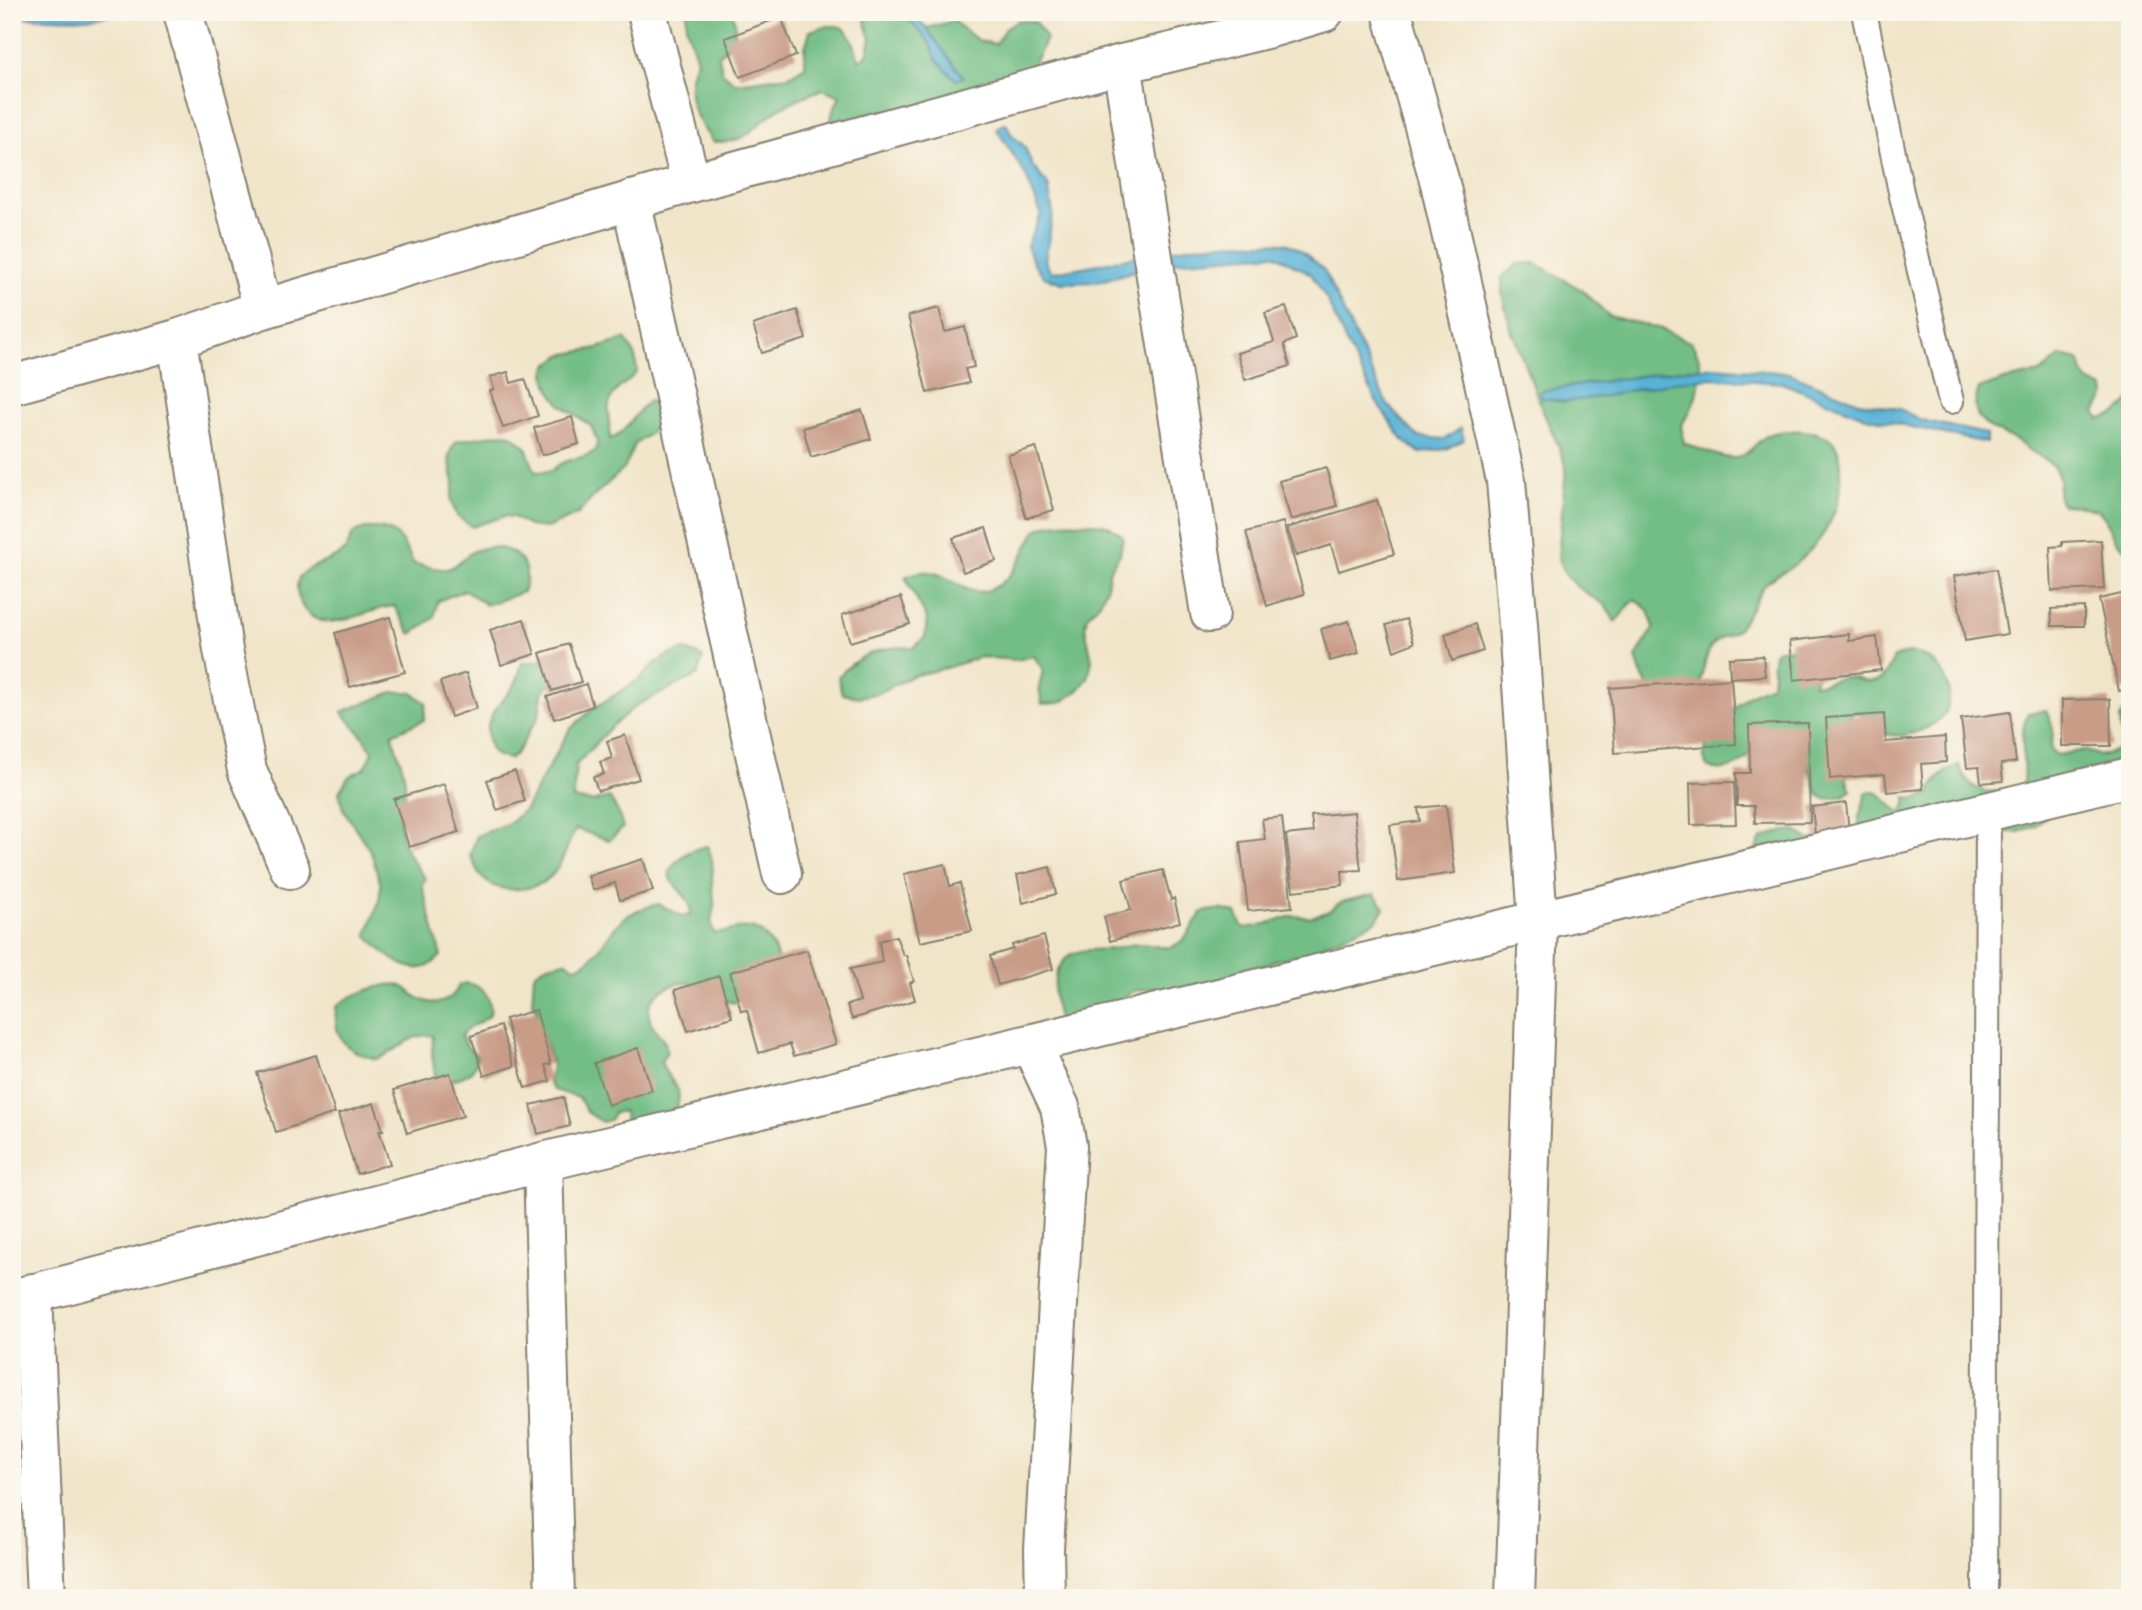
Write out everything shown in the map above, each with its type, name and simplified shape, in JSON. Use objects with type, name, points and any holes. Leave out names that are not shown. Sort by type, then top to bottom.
[{"type":"street","points":[[183,12],[262,309]]},
{"type":"street","points":[[647,12],[691,183]]},
{"type":"street","points":[[12,385],[177,339],[262,309],[631,200],[1122,64],[1324,12]]},
{"type":"street","points":[[1392,12],[1440,183],[1506,481],[1538,922],[1515,1598]]},
{"type":"street","points":[[1122,64],[1210,613]]},
{"type":"street","points":[[631,200],[782,874]]},
{"type":"street","points":[[177,339],[223,650],[247,770],[290,869]]},
{"type":"street","points":[[46,1598],[23,1296],[543,1162],[2130,777]]},
{"type":"street","points":[[1031,1045],[1060,1107],[1067,1146],[1044,1549],[1045,1598]]},
{"type":"street","points":[[543,1162],[555,1598]]},
{"type":"lane","points":[[1864,12],[1901,192],[1951,401]]},
{"type":"lane","points":[[1985,1598],[1988,813]]},
{"type":"green space","points":[[687,12],[732,12],[734,36],[719,55],[722,72],[736,83],[789,76],[805,66],[805,48],[810,31],[822,27],[839,26],[844,29],[849,34],[859,60],[867,55],[871,39],[865,21],[869,12],[896,12],[928,28],[953,21],[979,41],[996,44],[1005,28],[1019,20],[1035,22],[1046,37],[1023,82],[831,130],[832,113],[840,96],[823,89],[782,107],[743,137],[726,142],[713,142],[695,113],[690,93],[692,72],[697,60],[686,26]]},
{"type":"green space","points":[[1535,263],[1582,290],[1609,316],[1661,329],[1692,343],[1699,359],[1700,376],[1694,403],[1681,425],[1684,443],[1717,455],[1735,458],[1746,453],[1767,436],[1784,431],[1802,431],[1827,437],[1838,451],[1841,484],[1835,511],[1823,535],[1805,556],[1764,586],[1744,621],[1735,631],[1718,639],[1712,646],[1698,689],[1650,689],[1641,674],[1636,657],[1654,628],[1649,611],[1635,599],[1615,622],[1606,606],[1576,586],[1564,573],[1558,558],[1566,467],[1511,329],[1502,295],[1502,277],[1517,264]]},
{"type":"green space","points":[[625,339],[635,355],[637,372],[612,397],[608,414],[610,439],[621,433],[649,401],[658,402],[661,419],[650,433],[635,444],[624,469],[578,514],[547,528],[529,526],[513,517],[505,516],[472,527],[457,516],[451,501],[454,483],[449,457],[457,441],[504,433],[513,436],[526,447],[535,472],[552,471],[562,463],[596,450],[597,441],[591,426],[561,405],[550,390],[545,374],[547,366],[561,355],[598,348]]},
{"type":"green space","points":[[2061,356],[2079,360],[2086,379],[2104,388],[2105,397],[2095,412],[2100,419],[2116,414],[2130,400],[2130,553],[2117,542],[2099,511],[2063,505],[2058,494],[2058,475],[2049,463],[2016,440],[1989,427],[1978,416],[1976,400],[1979,389],[2004,380],[2040,373]]},
{"type":"green space","points":[[1055,523],[1107,525],[1123,536],[1120,554],[1110,569],[1100,603],[1087,616],[1085,627],[1092,660],[1088,678],[1077,692],[1060,703],[1042,704],[1039,687],[1043,670],[1034,656],[1016,660],[980,657],[912,676],[878,693],[859,697],[842,694],[838,677],[862,657],[892,648],[913,648],[925,637],[927,619],[905,577],[918,572],[930,572],[967,589],[986,591],[1000,584],[1012,573],[1037,530]]},
{"type":"green space","points":[[369,528],[387,530],[398,537],[414,564],[439,569],[451,568],[470,553],[481,549],[492,547],[513,553],[525,568],[523,592],[486,605],[465,590],[438,601],[434,618],[411,634],[394,606],[344,620],[320,620],[309,615],[298,597],[299,577],[311,568],[341,554],[348,546],[353,533]]},
{"type":"green space","points":[[1793,649],[1816,675],[1814,684],[1847,677],[1876,681],[1883,677],[1894,658],[1908,653],[1921,655],[1933,662],[1947,684],[1947,709],[1940,719],[1928,727],[1898,736],[1884,733],[1859,713],[1849,717],[1842,724],[1845,774],[1851,791],[1843,796],[1826,799],[1817,794],[1805,753],[1755,749],[1734,766],[1708,768],[1704,755],[1710,739],[1741,702],[1771,685],[1774,654],[1776,650]]},
{"type":"green space","points":[[685,650],[703,657],[698,675],[637,705],[611,727],[576,765],[573,799],[592,802],[609,797],[623,828],[609,840],[576,829],[554,873],[531,887],[503,888],[484,879],[470,854],[477,836],[511,822],[525,809],[570,729],[594,708],[640,679],[653,665],[668,655]]},
{"type":"green space","points":[[547,662],[552,683],[542,695],[538,718],[510,759],[499,757],[489,744],[487,733],[491,716],[517,680],[522,663]]},
{"type":"green space","points":[[393,692],[411,692],[426,703],[424,720],[392,734],[405,782],[401,833],[406,849],[426,879],[422,885],[441,956],[430,965],[420,968],[403,965],[394,960],[367,935],[379,901],[381,885],[371,852],[343,809],[339,792],[349,776],[365,768],[373,752],[342,712]]},
{"type":"green space","points":[[2130,704],[2130,760],[2049,813],[2035,826],[2019,832],[1753,855],[1761,839],[1780,832],[1798,832],[1809,840],[1859,834],[1859,817],[1867,792],[1876,791],[1901,812],[1906,805],[1906,797],[1915,799],[1930,793],[1942,776],[1959,765],[1970,783],[1983,791],[2022,791],[2023,730],[2029,713],[2046,710],[2053,728],[2051,751],[2058,755],[2084,750],[2100,756],[2117,750],[2122,744],[2120,718]]},
{"type":"green space","points":[[707,846],[712,865],[714,903],[711,923],[714,933],[743,928],[756,930],[770,942],[778,960],[741,999],[733,1003],[690,983],[661,991],[649,1007],[649,1015],[652,1026],[666,1046],[666,1054],[661,1061],[664,1069],[678,1090],[678,1105],[674,1116],[628,1127],[623,1111],[614,1113],[610,1120],[602,1122],[587,1112],[579,1098],[554,1090],[549,1084],[552,1064],[535,1014],[537,1010],[532,1003],[534,974],[545,966],[567,961],[574,967],[589,960],[622,920],[639,910],[659,904],[683,917],[691,914],[686,898],[672,881],[671,869],[687,853]]},
{"type":"green space","points":[[1374,894],[1385,907],[1376,921],[1310,952],[1274,961],[1242,976],[1170,991],[1152,988],[1134,991],[1106,1012],[1059,1023],[1054,997],[1055,979],[1063,962],[1073,953],[1135,944],[1170,947],[1181,942],[1202,912],[1220,909],[1236,913],[1243,928],[1292,916],[1310,917],[1327,912],[1341,902]]},
{"type":"green space","points":[[467,983],[486,994],[490,1003],[490,1015],[467,1029],[461,1036],[477,1056],[473,1069],[463,1076],[436,1080],[432,1055],[433,1036],[420,1036],[377,1059],[350,1048],[339,1036],[336,1007],[358,994],[377,987],[395,985],[404,987],[421,1000],[434,1003],[451,997],[459,985]]},
{"type":"water","points":[[12,12],[124,12],[87,19],[12,17]]},
{"type":"water","points":[[888,12],[912,12],[964,77],[956,80],[937,60],[928,40],[910,21]]},
{"type":"water","points":[[1006,123],[1011,134],[1025,147],[1032,165],[1048,185],[1053,213],[1045,261],[1051,272],[1206,245],[1285,243],[1296,247],[1324,270],[1387,404],[1418,437],[1445,439],[1461,428],[1464,440],[1446,449],[1420,453],[1402,439],[1379,406],[1327,300],[1311,274],[1274,254],[1162,263],[1097,282],[1062,283],[1044,277],[1033,262],[1027,246],[1041,214],[1025,174],[996,128]]},
{"type":"water","points":[[1714,367],[1789,373],[1859,402],[1900,409],[1921,420],[1986,434],[1986,443],[1866,417],[1782,383],[1711,378],[1673,382],[1564,402],[1541,398],[1540,391]]},
{"type":"building","points":[[781,17],[796,56],[740,77],[725,38]]},
{"type":"building","points":[[1286,307],[1296,339],[1284,344],[1290,366],[1245,380],[1237,353],[1274,342],[1265,313]]},
{"type":"building","points":[[939,308],[945,332],[965,327],[974,367],[965,369],[969,383],[927,393],[908,316]]},
{"type":"building","points":[[797,310],[806,339],[762,353],[753,325]]},
{"type":"building","points":[[508,372],[511,383],[525,379],[538,416],[503,428],[490,391],[494,389],[490,377]]},
{"type":"building","points":[[862,410],[871,439],[811,457],[803,428]]},
{"type":"building","points":[[572,417],[579,444],[542,455],[534,428]]},
{"type":"building","points":[[1036,447],[1054,510],[1026,518],[1008,455]]},
{"type":"building","points":[[1326,468],[1337,506],[1291,520],[1279,481]]},
{"type":"building","points":[[1377,500],[1394,554],[1339,571],[1331,545],[1296,556],[1287,528]]},
{"type":"building","points":[[1283,522],[1304,594],[1267,606],[1246,532]]},
{"type":"building","points":[[986,528],[996,561],[963,572],[953,538]]},
{"type":"building","points":[[2101,540],[2104,589],[2052,591],[2050,547],[2062,546],[2062,542]]},
{"type":"building","points":[[1996,569],[2007,634],[1965,641],[1954,576]]},
{"type":"building","points":[[2130,592],[2130,689],[2119,691],[2099,599]]},
{"type":"building","points":[[901,597],[910,624],[850,642],[842,615]]},
{"type":"building","points":[[2084,607],[2084,626],[2052,626],[2051,609]]},
{"type":"building","points":[[390,617],[405,672],[350,687],[335,633]]},
{"type":"building","points":[[524,619],[535,654],[501,665],[490,630]]},
{"type":"building","points":[[1406,619],[1414,643],[1394,651],[1386,625]]},
{"type":"building","points":[[1349,621],[1359,653],[1330,661],[1321,629]]},
{"type":"building","points":[[1475,624],[1483,651],[1452,661],[1445,634]]},
{"type":"building","points":[[1849,634],[1849,641],[1877,637],[1881,670],[1794,680],[1790,641]]},
{"type":"building","points":[[569,644],[581,682],[552,691],[540,653]]},
{"type":"building","points":[[1763,656],[1765,676],[1730,678],[1729,658]]},
{"type":"building","points":[[466,673],[477,708],[451,717],[440,682]]},
{"type":"building","points":[[1731,679],[1736,744],[1615,753],[1610,688]]},
{"type":"building","points":[[586,684],[593,706],[554,719],[547,697]]},
{"type":"building","points":[[2110,699],[2111,746],[2062,746],[2062,700]]},
{"type":"building","points":[[2010,712],[2016,762],[2001,764],[2003,781],[1981,783],[1979,767],[1967,768],[1961,719]]},
{"type":"building","points":[[1884,714],[1886,742],[1945,737],[1946,762],[1921,764],[1923,789],[1887,792],[1885,774],[1830,779],[1826,718]]},
{"type":"building","points":[[1808,723],[1810,822],[1755,823],[1754,806],[1737,806],[1736,773],[1750,773],[1749,725]]},
{"type":"building","points":[[625,735],[639,779],[598,791],[593,777],[604,774],[600,762],[612,758],[607,741]]},
{"type":"building","points":[[515,771],[525,801],[497,810],[487,780]]},
{"type":"building","points":[[1734,782],[1736,824],[1691,825],[1690,783]]},
{"type":"building","points":[[444,784],[459,832],[409,847],[394,799]]},
{"type":"building","points":[[1846,803],[1850,840],[1816,844],[1812,807]]},
{"type":"building","points":[[1446,805],[1455,873],[1398,881],[1390,825],[1420,821],[1418,808]]},
{"type":"building","points":[[1354,812],[1361,870],[1342,871],[1343,885],[1293,891],[1286,835],[1313,832],[1311,816]]},
{"type":"building","points":[[1282,817],[1292,907],[1248,911],[1240,842],[1265,839],[1262,819]]},
{"type":"building","points":[[643,859],[653,891],[620,900],[615,883],[593,890],[588,876]]},
{"type":"building","points":[[945,864],[950,886],[960,883],[972,931],[920,942],[904,874]]},
{"type":"building","points":[[1050,867],[1056,894],[1023,903],[1017,875]]},
{"type":"building","points":[[1163,870],[1180,922],[1110,941],[1104,917],[1131,910],[1123,880]]},
{"type":"building","points":[[896,936],[903,955],[906,955],[914,981],[910,983],[915,1000],[852,1019],[847,1005],[860,1001],[850,969],[882,962],[879,941]]},
{"type":"building","points":[[1044,936],[1053,969],[998,985],[990,956],[1013,949],[1012,945]]},
{"type":"building","points":[[807,950],[836,1044],[794,1056],[790,1044],[759,1053],[747,1010],[741,1011],[730,972]]},
{"type":"building","points":[[719,976],[732,1017],[688,1031],[675,990]]},
{"type":"building","points":[[536,1010],[551,1064],[545,1065],[550,1081],[525,1088],[505,1019]]},
{"type":"building","points":[[500,1026],[514,1066],[484,1076],[471,1036]]},
{"type":"building","points":[[638,1048],[652,1090],[608,1105],[594,1063]]},
{"type":"building","points":[[316,1055],[335,1113],[276,1132],[257,1073]]},
{"type":"building","points":[[450,1073],[463,1116],[407,1133],[394,1090]]},
{"type":"building","points":[[563,1097],[570,1126],[538,1134],[531,1105]]},
{"type":"building","points":[[374,1103],[390,1164],[357,1174],[338,1114]]}]
